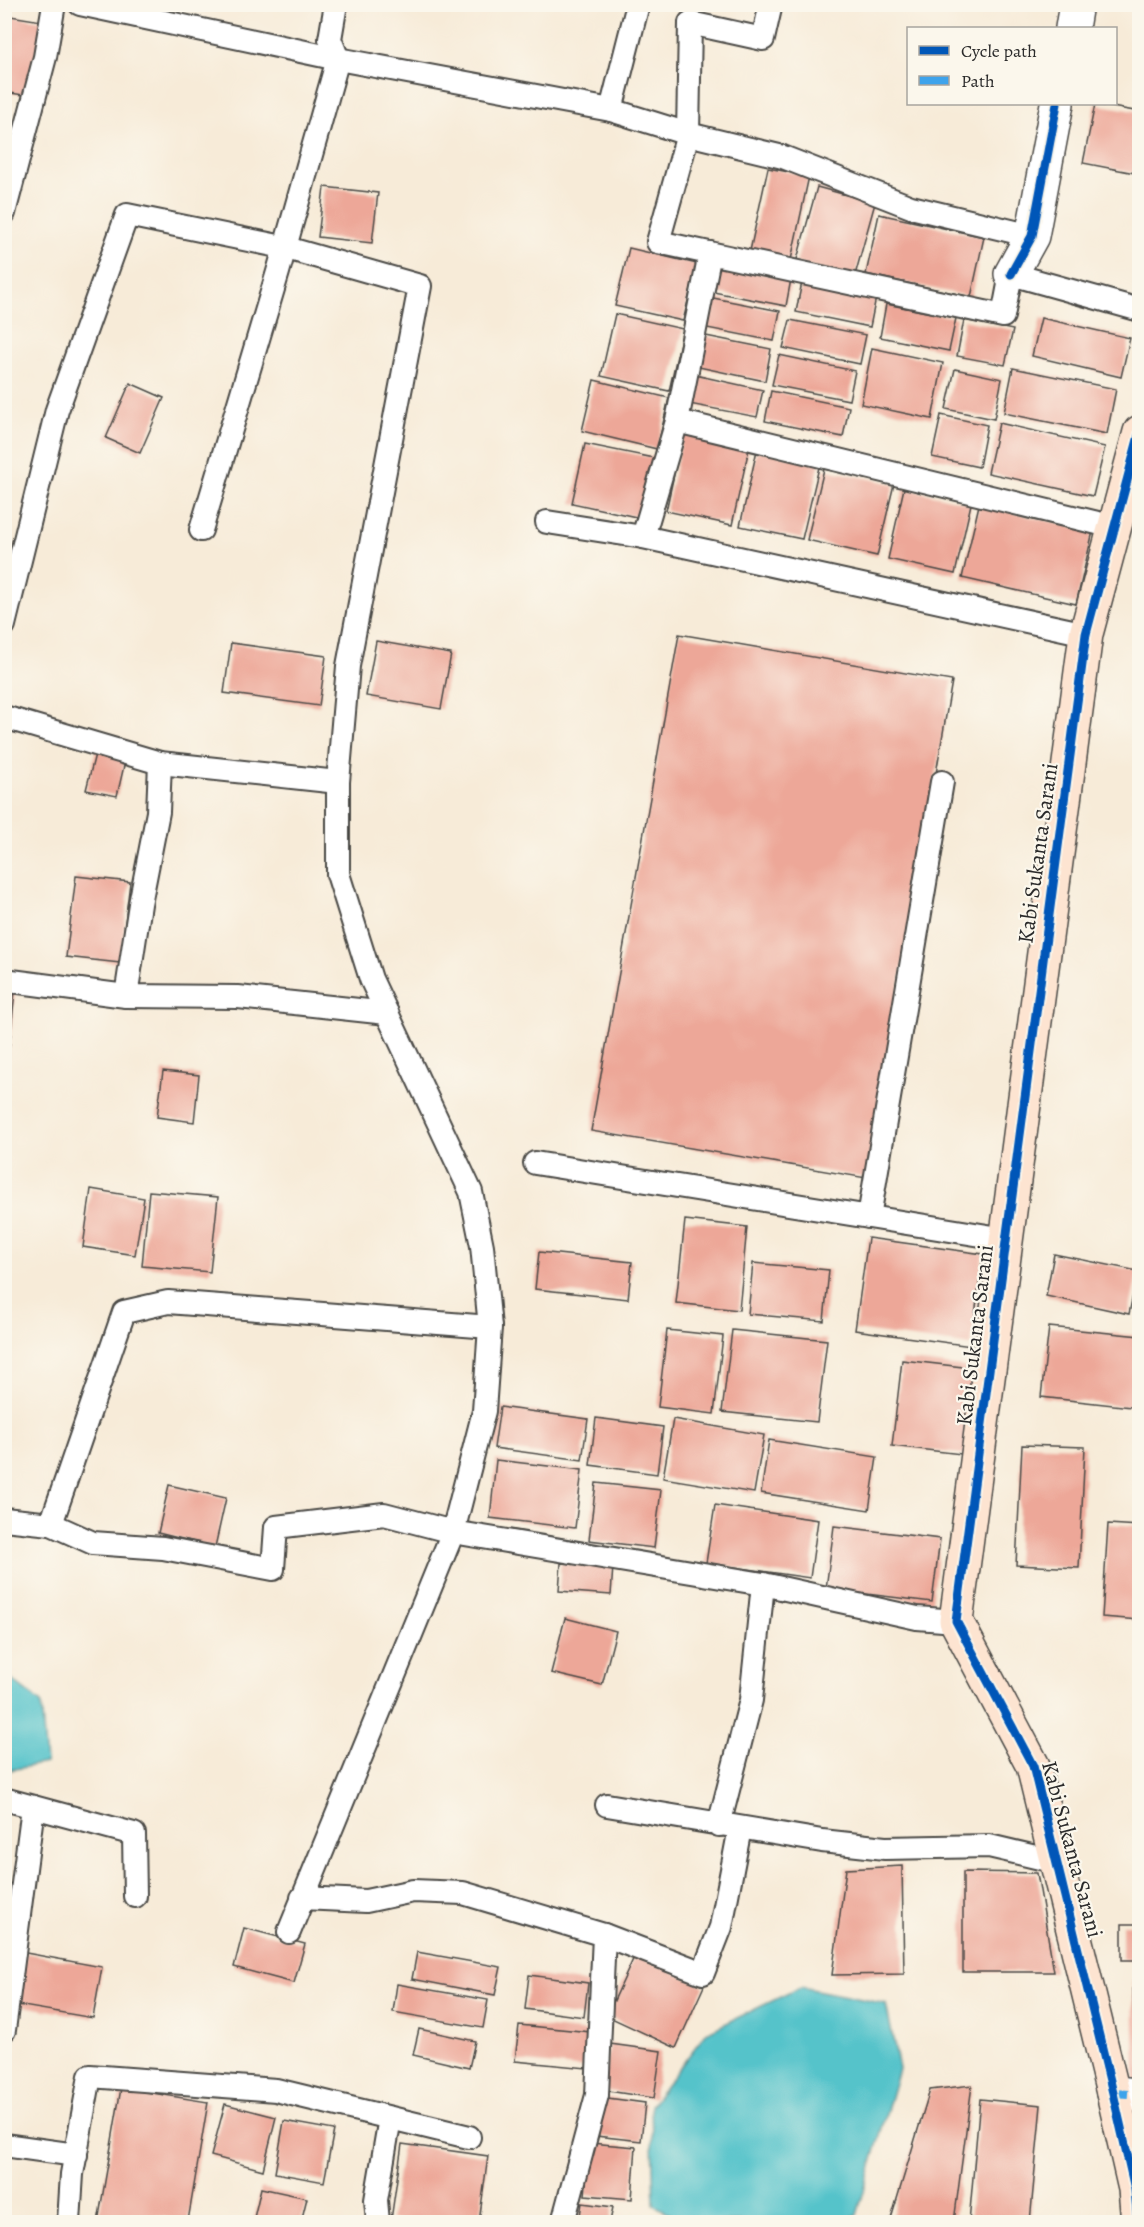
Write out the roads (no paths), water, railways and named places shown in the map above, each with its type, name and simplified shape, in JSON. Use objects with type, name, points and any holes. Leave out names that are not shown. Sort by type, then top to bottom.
[{"type":"street","points":[[1072,27],[1076,4]]},
{"type":"street","points":[[1011,274],[1032,236],[1057,105]]},
{"type":"street","name":"Kabi Sukanta Sarani","points":[[1138,2223],[1126,2094],[1057,1862],[1034,1766],[956,1621],[1086,634],[1124,518],[1140,432]]},
{"type":"lane","points":[[4,213],[45,57],[54,4]]},
{"type":"lane","points":[[80,4],[338,59],[611,110],[688,134],[783,157],[911,207],[1032,236]]},
{"type":"lane","points":[[201,530],[278,272],[338,59],[330,39],[336,4]]},
{"type":"lane","points":[[611,110],[638,4]]},
{"type":"lane","points":[[771,4],[763,39],[690,23],[688,134],[658,242],[1003,316],[1011,274],[1140,310]]},
{"type":"lane","points":[[4,625],[57,410],[127,215],[284,247],[420,286],[348,666],[338,782],[338,874],[371,979],[471,1192],[482,1246],[490,1327],[484,1411],[453,1532],[289,1932]]},
{"type":"lane","points":[[643,537],[677,421],[710,253]]},
{"type":"lane","points":[[677,421],[1124,518]]},
{"type":"lane","points":[[548,522],[643,537],[1086,634]]},
{"type":"lane","points":[[4,717],[160,763],[338,782]]},
{"type":"lane","points":[[126,996],[140,904],[158,812],[160,763]]},
{"type":"lane","points":[[869,1217],[942,782]]},
{"type":"lane","points":[[4,980],[126,996],[238,997],[387,1013]]},
{"type":"lane","points":[[535,1163],[1006,1239]]},
{"type":"lane","points":[[51,1524],[124,1312],[168,1302],[490,1327]]},
{"type":"lane","points":[[4,1519],[51,1524],[93,1543],[163,1548],[273,1569],[276,1527],[384,1514],[453,1532],[763,1584],[917,1618],[956,1621]]},
{"type":"lane","points":[[302,1899],[366,1901],[413,1891],[463,1893],[604,1935],[703,1973],[721,1927],[730,1826],[750,1700],[763,1584]]},
{"type":"lane","points":[[4,1799],[134,1834],[135,1896]]},
{"type":"lane","points":[[607,1805],[730,1826],[885,1848],[989,1846],[1057,1862]]},
{"type":"lane","points":[[4,2030],[13,1888],[33,1807]]},
{"type":"lane","points":[[563,2223],[597,2095],[604,1935]]},
{"type":"lane","points":[[69,2223],[72,2174],[90,2076],[276,2090],[469,2137]]},
{"type":"lane","points":[[378,2223],[376,2200],[390,2118]]},
{"type":"lane","points":[[4,2145],[75,2155]]},
{"type":"water","points":[[5,1677],[41,1703],[46,1763],[5,1771]]},
{"type":"water","points":[[801,1987],[886,2004],[899,2069],[857,2215],[837,2222],[686,2222],[654,2205],[651,2105],[706,2033]]}]
